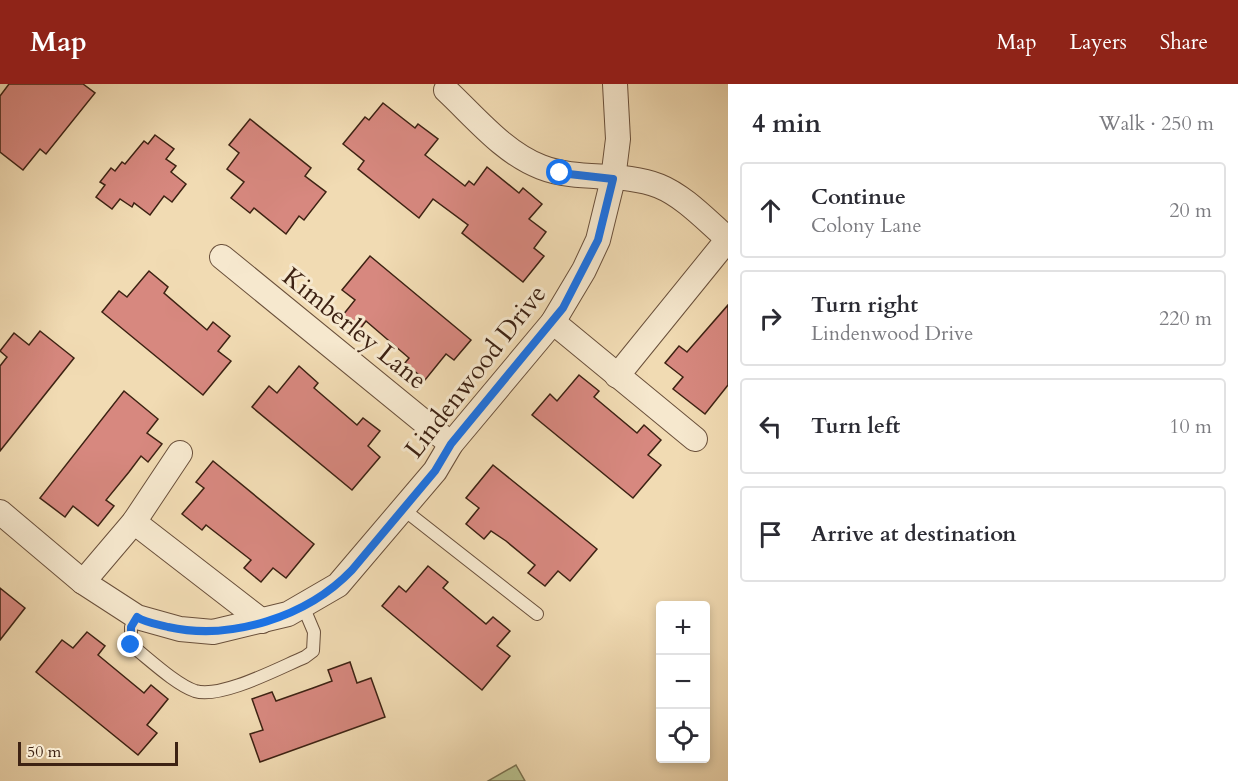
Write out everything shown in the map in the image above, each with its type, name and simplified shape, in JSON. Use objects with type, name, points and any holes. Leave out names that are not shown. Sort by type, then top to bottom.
[{"type":"street","name":"Lindenwood Drive","points":[[0,513],[83,582],[137,617],[180,629],[213,632],[288,614],[338,585],[435,471],[451,444],[553,322],[584,270],[598,240],[613,179],[618,139],[615,84]]},
{"type":"street","points":[[446,90],[510,150],[526,160],[560,173],[638,180],[671,192],[728,239],[617,376]]},
{"type":"street","name":"Kimberley Lane","points":[[222,257],[451,444]]},
{"type":"street","points":[[553,322],[695,439]]},
{"type":"street","points":[[83,582],[134,522],[180,453]]},
{"type":"street","points":[[134,522],[262,621]]},
{"type":"lane","points":[[403,509],[537,614]]},
{"type":"lane","points":[[137,617],[131,627],[131,645],[186,687],[204,693],[223,690],[305,657],[313,651],[314,632],[303,606]]},
{"type":"green space","points":[[516,765],[525,781],[488,781]]},
{"type":"building","points":[[9,84],[83,84],[95,93],[46,154],[40,149],[23,170],[0,152],[0,96]]},
{"type":"building","points":[[383,103],[415,128],[418,124],[438,139],[425,155],[465,186],[469,181],[474,185],[487,167],[519,193],[523,188],[542,204],[529,219],[546,232],[534,248],[544,256],[523,282],[462,233],[468,225],[433,199],[419,218],[358,169],[364,161],[343,144],[365,117],[369,120]]},
{"type":"building","points":[[250,119],[311,168],[305,176],[326,192],[304,220],[299,216],[286,234],[254,208],[250,213],[231,198],[244,182],[227,169],[239,153],[229,145]]},
{"type":"building","points":[[155,135],[174,149],[166,159],[176,166],[171,172],[186,184],[172,202],[164,196],[150,215],[134,203],[132,207],[120,199],[112,209],[96,197],[105,185],[100,182],[111,168],[115,171],[122,162],[125,164],[144,141],[148,144]]},
{"type":"building","points":[[370,256],[471,340],[454,360],[446,354],[425,380],[405,363],[409,358],[366,321],[360,329],[343,315],[355,300],[342,290]]},
{"type":"building","points":[[149,271],[168,287],[164,293],[207,330],[213,322],[230,336],[218,351],[231,361],[203,395],[102,312],[119,291],[127,297]]},
{"type":"building","points":[[728,305],[728,385],[705,414],[673,389],[683,377],[665,363],[679,346],[687,352]]},
{"type":"building","points":[[40,331],[74,358],[0,451],[0,366],[7,357],[0,351],[14,333],[29,345]]},
{"type":"building","points":[[299,366],[318,383],[314,388],[357,425],[363,418],[380,431],[368,446],[380,457],[352,490],[252,407],[269,386],[277,393]]},
{"type":"building","points":[[579,375],[599,391],[594,397],[637,433],[644,425],[661,440],[648,455],[661,465],[633,498],[532,415],[550,394],[557,401]]},
{"type":"building","points":[[124,391],[158,419],[147,433],[162,444],[148,462],[141,456],[106,500],[114,506],[98,526],[73,506],[65,517],[40,498]]},
{"type":"building","points":[[213,461],[314,544],[286,578],[273,568],[261,582],[244,568],[251,560],[206,525],[202,530],[182,514],[204,488],[196,482]]},
{"type":"building","points":[[493,465],[597,549],[570,581],[558,571],[545,586],[528,573],[535,565],[506,541],[491,531],[484,539],[466,524],[479,508],[466,498]]},
{"type":"building","points":[[428,566],[448,582],[443,588],[486,624],[493,617],[510,631],[497,646],[510,656],[482,690],[382,606],[399,586],[406,592]]},
{"type":"building","points":[[0,588],[25,608],[0,640]]},
{"type":"building","points":[[87,632],[105,646],[98,655],[144,693],[151,685],[168,699],[147,725],[157,733],[138,755],[36,672],[62,640],[73,648]]},
{"type":"building","points":[[350,662],[357,683],[371,678],[385,717],[260,762],[250,734],[263,730],[252,699],[272,692],[276,701],[332,681],[328,670]]},
{"type":"route","points":[[131,645],[129,635],[137,617],[142,621],[180,629],[213,632],[240,627],[288,614],[338,585],[352,570],[435,471],[451,444],[553,322],[584,270],[598,240],[613,179],[560,173]]}]
